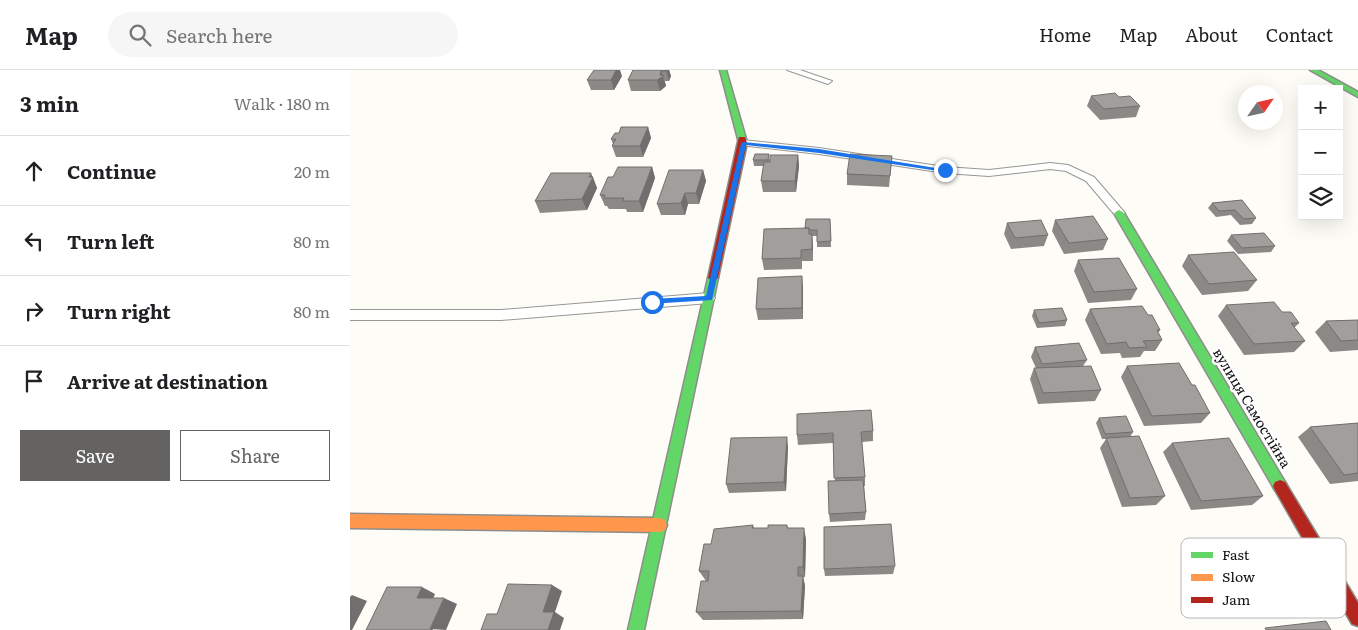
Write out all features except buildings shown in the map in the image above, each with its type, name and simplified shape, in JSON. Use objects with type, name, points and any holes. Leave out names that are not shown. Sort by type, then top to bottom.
[{"type":"street","points":[[636,630],[743,144],[723,70]]},
{"type":"street","points":[[1313,70],[1358,95]]},
{"type":"street","name":"вулиця Самостійна","points":[[1119,213],[1311,538]]},
{"type":"street","points":[[350,521],[660,526]]},
{"type":"street","name":"вулиця Самостійна","points":[[1346,598],[1358,618]]},
{"type":"lane","points":[[791,70],[828,81]]},
{"type":"lane","points":[[743,144],[819,151],[945,170],[989,173],[1050,166],[1068,168],[1090,178],[1119,213]]},
{"type":"lane","points":[[350,315],[501,314],[709,298]]},
{"type":"traffic: fast","points":[[723,70],[742,139]]},
{"type":"traffic: fast","points":[[1313,70],[1358,95]]},
{"type":"traffic: fast","points":[[1119,213],[1280,486]]},
{"type":"traffic: fast","points":[[636,630],[713,278]]},
{"type":"traffic: slow","points":[[350,521],[660,525]]},
{"type":"traffic: jam","points":[[713,278],[743,143],[742,139]]},
{"type":"traffic: jam","points":[[1280,486],[1311,538]]},
{"type":"traffic: jam","points":[[1346,598],[1358,618]]},
{"type":"route","points":[[652,302],[709,298],[743,144],[819,151],[945,170]]}]
